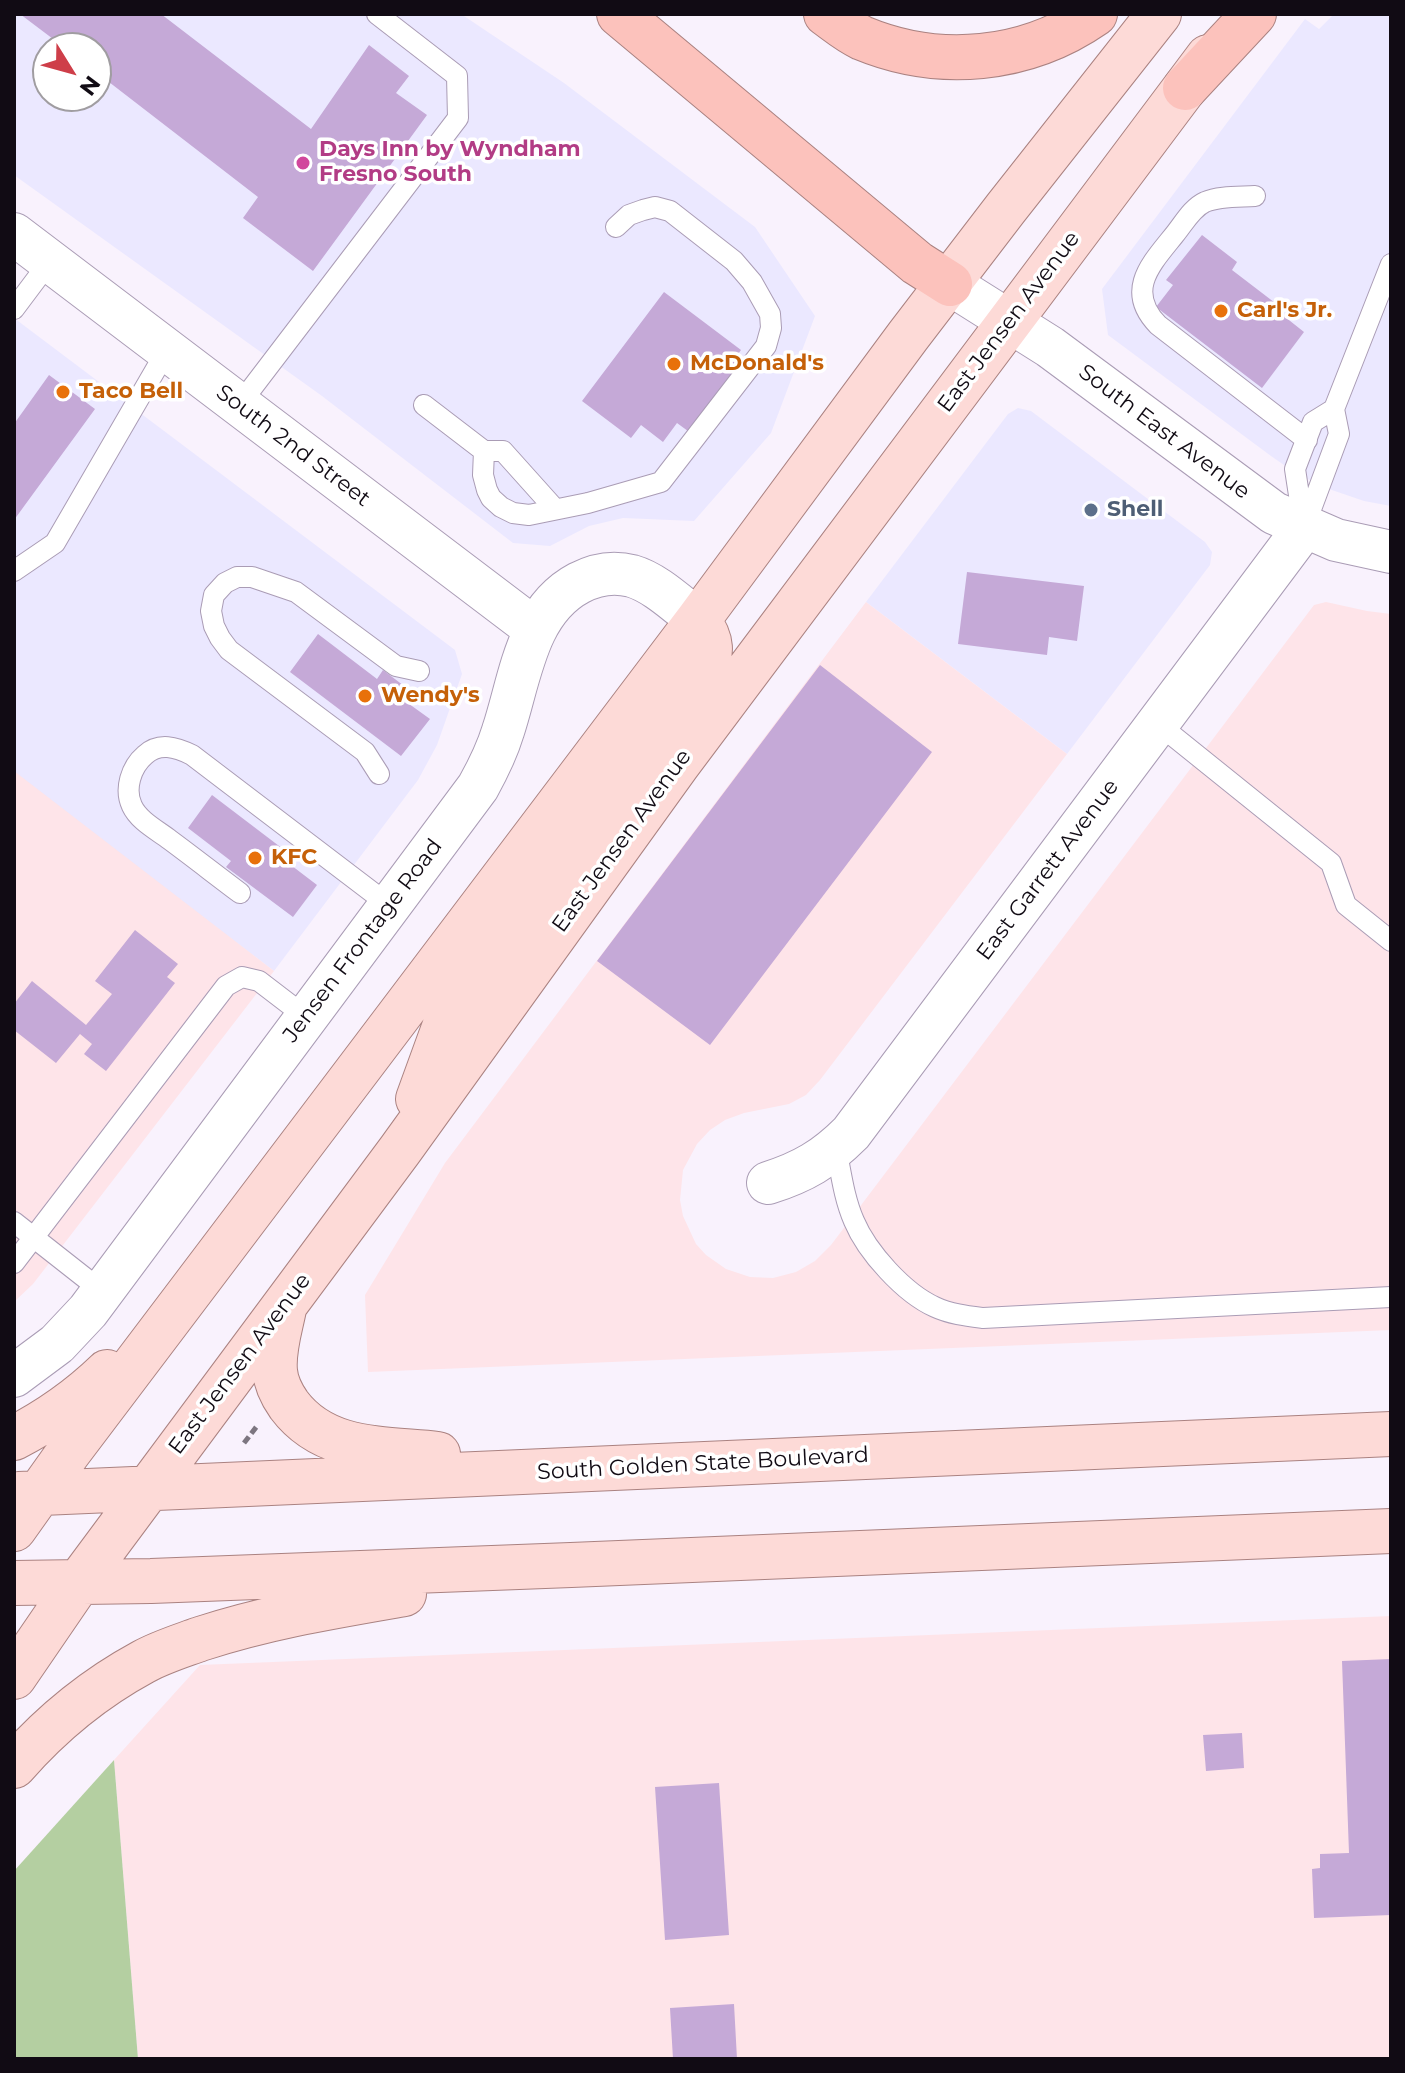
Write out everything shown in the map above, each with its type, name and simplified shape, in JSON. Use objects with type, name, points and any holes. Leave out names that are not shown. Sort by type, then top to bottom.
[{"type":"highway","points":[[619,14],[917,263],[950,284]]},
{"type":"highway","points":[[826,14],[860,37],[919,55],[979,57],[1034,46],[1075,28],[1095,14]]},
{"type":"highway","points":[[1185,88],[1254,14]]},
{"type":"main road","points":[[14,1529],[27,1494],[219,1254],[698,620],[908,336],[1159,14]]},
{"type":"main road","name":"East Jensen Avenue","points":[[14,1677],[79,1582],[400,1150],[678,764],[1241,14]]},
{"type":"main road","points":[[400,1150],[450,1011],[703,675],[710,659],[710,644],[707,632],[698,620]]},
{"type":"main road","points":[[14,1438],[43,1423],[85,1393],[142,1338],[219,1254]]},
{"type":"main road","points":[[285,1305],[277,1340],[275,1371],[280,1392],[295,1413],[330,1439],[349,1445],[584,1470]]},
{"type":"main road","name":"South Golden State Boulevard","points":[[27,1494],[1391,1434]]},
{"type":"main road","points":[[14,1583],[571,1565],[1391,1531]]},
{"type":"main road","points":[[14,1766],[70,1711],[108,1683],[144,1661],[178,1647],[227,1630],[295,1613],[571,1565]]},
{"type":"street","name":"South 2nd Street","points":[[14,234],[535,629]]},
{"type":"street","name":"South East Avenue","points":[[950,284],[1050,347],[1274,513],[1336,540],[1391,552]]},
{"type":"street","name":"East Garrett Avenue","points":[[768,1183],[794,1175],[820,1161],[851,1133],[1304,528]]},
{"type":"street","name":"Jensen Frontage Road","points":[[14,1376],[57,1344],[103,1292],[478,787],[492,762],[535,629],[555,600],[591,577],[612,573],[634,577],[656,588],[698,620]]},
{"type":"lane","points":[[239,405],[458,118],[457,76],[377,14]]},
{"type":"lane","points":[[1255,196],[1206,202],[1193,210],[1151,264],[1143,280],[1142,297],[1146,313],[1158,325],[1307,440]]},
{"type":"lane","points":[[484,451],[483,475],[487,490],[501,507],[513,513],[529,515],[588,503],[661,482],[766,346],[771,328],[770,314],[752,282],[734,261],[670,211],[655,207],[643,210],[629,215],[616,227]]},
{"type":"lane","points":[[14,309],[50,261]]},
{"type":"lane","points":[[1304,528],[1339,434],[1334,409],[1391,264]]},
{"type":"lane","points":[[14,571],[55,543],[167,350]]},
{"type":"lane","points":[[424,405],[484,451],[503,451],[555,509]]},
{"type":"lane","points":[[1304,528],[1295,469],[1313,422],[1334,409]]},
{"type":"lane","points":[[379,774],[365,752],[229,650],[214,626],[211,611],[214,595],[225,583],[237,577],[252,577],[296,592],[396,666],[419,671]]},
{"type":"lane","points":[[1157,723],[1331,863],[1346,905],[1391,941]]},
{"type":"lane","points":[[240,893],[144,820],[131,804],[129,781],[134,768],[152,750],[164,746],[179,748],[192,755],[389,905]]},
{"type":"lane","points":[[14,1263],[226,986],[242,977],[259,981],[306,1017]]},
{"type":"lane","points":[[836,1148],[848,1206],[866,1243],[906,1288],[934,1307],[959,1315],[983,1318],[1391,1297]]},
{"type":"lane","points":[[14,1222],[103,1292]]},
{"type":"path","points":[[240,1455],[244,1443],[260,1422]]},
{"type":"shaded area","points":[[14,14],[461,14],[564,83],[755,227],[815,316],[771,433],[694,521],[623,518],[589,526],[550,546],[513,543],[322,396],[14,175]]},
{"type":"shaded area","points":[[1334,14],[1391,14],[1391,506],[1364,501],[1297,474],[1108,335],[1102,289],[1305,19],[1319,29]]},
{"type":"shaded area","points":[[14,318],[455,650],[462,674],[437,745],[418,780],[274,971],[14,775]]},
{"type":"shaded area","points":[[1018,408],[1031,411],[1205,542],[1212,552],[1210,565],[1067,754],[866,602],[1008,414]]},
{"type":"shaded area","points":[[866,602],[1067,754],[806,1095],[789,1104],[725,1120],[697,1144],[683,1170],[680,1200],[683,1216],[696,1244],[726,1269],[750,1277],[773,1278],[796,1272],[815,1261],[831,1245],[1314,605],[1326,602],[1391,614],[1391,1330],[368,1372],[365,1295],[445,1163]]},
{"type":"shaded area","points":[[14,771],[274,971],[33,1284],[14,1302]]},
{"type":"shaded area","points":[[1391,1616],[1391,2059],[138,2059],[114,1760],[200,1665]]},
{"type":"green space","points":[[114,1760],[138,2059],[14,2059],[14,1871]]},
{"type":"building","name":"Days Inn by Wyndham Fresno South","points":[[20,14],[161,14],[311,129],[369,45],[409,76],[396,93],[427,115],[313,271],[243,218],[258,197],[112,84],[112,32],[44,32]]},
{"type":"building","name":"Carl's Jr.","points":[[1202,235],[1237,262],[1232,270],[1283,309],[1280,313],[1304,332],[1262,388],[1156,307],[1173,285],[1166,280]]},
{"type":"building","name":"McDonald's","points":[[664,292],[741,350],[733,361],[742,367],[692,434],[677,423],[663,442],[641,425],[631,438],[582,401]]},
{"type":"building","name":"Taco Bell","points":[[49,375],[95,409],[14,520],[14,424]]},
{"type":"building","points":[[967,572],[1084,586],[1077,641],[1049,637],[1047,655],[958,644]]},
{"type":"building","name":"Wendy's","points":[[318,634],[377,679],[383,670],[412,692],[405,701],[430,719],[401,756],[290,672]]},
{"type":"building","points":[[820,665],[932,752],[710,1045],[597,961]]},
{"type":"building","name":"KFC","points":[[212,795],[283,849],[279,856],[317,885],[293,917],[226,867],[231,861],[188,828]]},
{"type":"building","points":[[135,930],[178,964],[167,977],[175,983],[106,1071],[84,1054],[92,1044],[80,1034],[56,1063],[14,1030],[14,1004],[32,981],[86,1025],[112,994],[95,981]]},
{"type":"building","points":[[1391,1659],[1391,1915],[1314,1918],[1312,1869],[1320,1868],[1320,1854],[1349,1853],[1342,1661]]},
{"type":"building","points":[[1242,1733],[1244,1768],[1206,1771],[1203,1735]]},
{"type":"building","points":[[719,1783],[729,1935],[665,1940],[655,1787]]},
{"type":"building","points":[[734,2004],[737,2059],[673,2059],[670,2008]]},
{"type":"place","name":"Days Inn by Wyndham Fresno South","points":[[303,163]]},
{"type":"place","name":"Carl's Jr.","points":[[1221,311]]},
{"type":"place","name":"McDonald's","points":[[674,364]]},
{"type":"place","name":"Taco Bell","points":[[63,392]]},
{"type":"place","name":"Shell","points":[[1091,510]]},
{"type":"place","name":"Wendy's","points":[[365,696]]},
{"type":"place","name":"KFC","points":[[255,858]]}]
